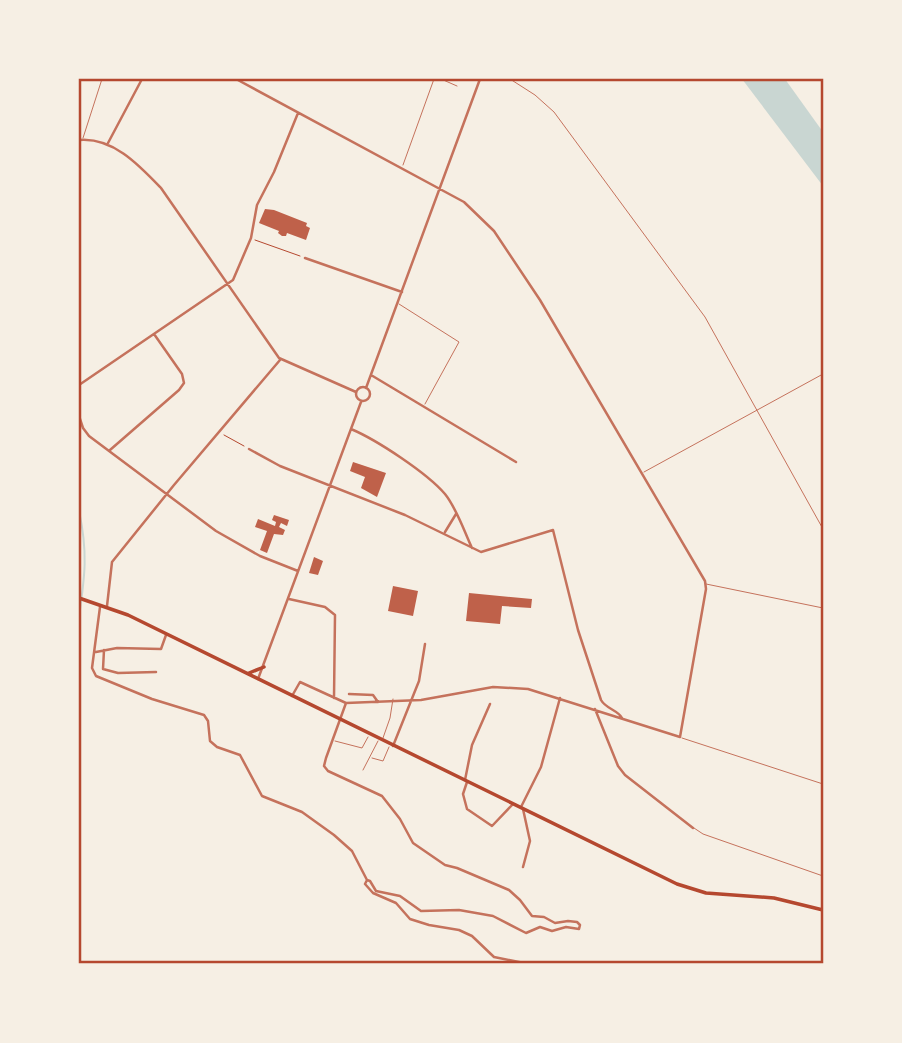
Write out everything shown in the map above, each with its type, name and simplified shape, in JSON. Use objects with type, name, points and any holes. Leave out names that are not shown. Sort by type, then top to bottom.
[{"type":"main road","points":[[79,597],[107,606],[683,887],[712,894],[788,900],[823,910]]},
{"type":"main road","points":[[247,674],[264,667]]},
{"type":"street","points":[[108,143],[142,79]]},
{"type":"street","points":[[236,79],[467,205],[497,234],[540,300],[705,584],[680,737],[560,698],[528,689],[503,686],[413,700],[393,699],[346,704],[299,682],[292,696]]},
{"type":"street","points":[[366,388],[480,79]]},
{"type":"street","points":[[79,385],[228,285],[234,278],[251,238],[257,205],[298,113]]},
{"type":"street","points":[[80,140],[108,143],[161,188],[281,360],[356,392]]},
{"type":"street","points":[[306,258],[401,292]]},
{"type":"street","points":[[109,451],[184,383],[182,374],[154,334]]},
{"type":"street","points":[[107,606],[112,562],[281,360]]},
{"type":"street","points":[[371,375],[516,462]]},
{"type":"street","points":[[356,392],[360,388],[366,388]]},
{"type":"street","points":[[361,402],[370,397],[366,388]]},
{"type":"street","points":[[356,392],[361,402]]},
{"type":"street","points":[[258,679],[361,402]]},
{"type":"street","points":[[79,416],[86,433],[227,538],[260,556],[298,571]]},
{"type":"street","points":[[351,429],[415,468],[445,494],[472,548]]},
{"type":"street","points":[[249,449],[279,466],[394,510],[485,552],[553,530],[578,630],[600,698],[606,707],[621,715],[622,719]]},
{"type":"street","points":[[445,534],[456,514]]},
{"type":"street","points":[[289,599],[325,607],[334,613],[334,698]]},
{"type":"street","points":[[101,604],[92,668],[97,677],[152,699],[206,716],[212,743],[240,755],[262,796],[302,812],[334,835],[352,851],[376,891],[400,896],[424,912],[459,910],[487,915],[502,919],[526,933],[540,927],[554,931],[566,927],[577,930],[580,927],[575,922],[555,923],[544,917],[533,916],[509,890],[445,865],[413,843],[382,796],[325,769],[325,761],[346,704]]},
{"type":"street","points":[[95,652],[117,648],[161,649],[166,635]]},
{"type":"street","points":[[391,745],[421,677],[425,644]]},
{"type":"street","points":[[104,650],[103,669],[118,673],[156,672]]},
{"type":"street","points":[[349,694],[373,695],[378,702]]},
{"type":"street","points":[[523,867],[530,841],[522,809],[541,767],[560,698]]},
{"type":"street","points":[[490,704],[472,744],[463,794],[466,806],[494,826],[513,804]]},
{"type":"street","points":[[595,709],[618,766],[625,775],[693,828]]},
{"type":"street","points":[[367,880],[365,884],[368,889],[396,903],[410,919],[459,930],[472,936],[494,957],[529,964]]},
{"type":"lane","points":[[80,140],[102,79]]},
{"type":"lane","points":[[401,169],[434,79]]},
{"type":"lane","points":[[440,79],[457,86]]},
{"type":"lane","points":[[510,79],[543,101],[570,131],[700,309],[823,529]]},
{"type":"lane","points":[[397,303],[459,342],[424,406]]},
{"type":"lane","points":[[641,474],[823,374]]},
{"type":"lane","points":[[705,584],[823,608]]},
{"type":"lane","points":[[363,770],[390,719],[393,699]]},
{"type":"lane","points":[[333,740],[361,748],[364,747],[369,734]]},
{"type":"lane","points":[[680,737],[823,784]]},
{"type":"lane","points":[[370,757],[383,761],[391,745]]},
{"type":"lane","points":[[693,828],[703,834],[823,876]]},
{"type":"path","points":[[251,238],[306,258]]},
{"type":"path","points":[[219,432],[249,449]]},
{"type":"shaded area","points":[[742,79],[785,79],[823,132],[823,186]]},
{"type":"building","points":[[265,209],[307,223],[306,226],[310,228],[306,240],[287,233],[282,236],[279,231],[259,223]]},
{"type":"building","points":[[353,462],[386,473],[377,497],[361,488],[365,477],[350,471]]},
{"type":"building","points":[[274,515],[289,520],[287,526],[281,523],[279,527],[285,530],[283,535],[274,534],[267,553],[260,550],[267,531],[255,527],[258,519],[275,526],[276,522],[272,520]]},
{"type":"building","points":[[314,557],[323,561],[318,575],[309,573]]},
{"type":"building","points":[[393,586],[418,591],[413,616],[388,611]]},
{"type":"building","points":[[469,593],[532,599],[531,608],[502,606],[500,624],[466,621]]},
{"type":"waterway","points":[[79,511],[85,564],[79,616]]}]
